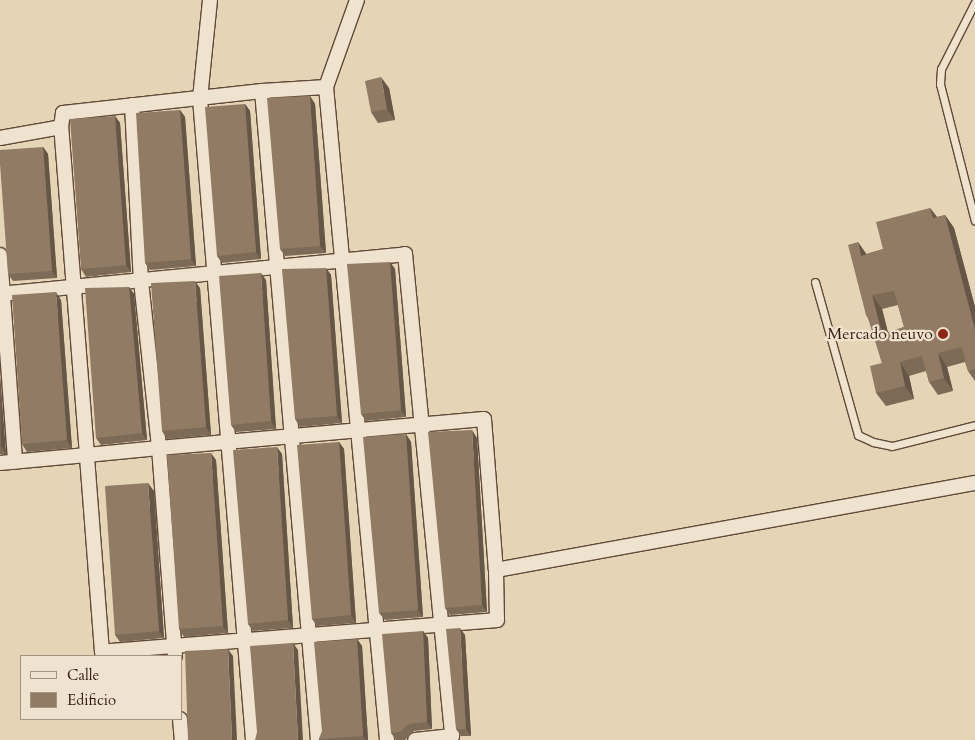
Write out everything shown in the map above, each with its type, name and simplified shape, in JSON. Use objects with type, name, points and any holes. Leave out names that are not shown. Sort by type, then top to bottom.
[{"type":"street","points":[[210,0],[200,99],[253,740]]},
{"type":"street","points":[[358,0],[326,87],[386,740]]},
{"type":"street","points":[[0,463],[15,461],[87,455],[358,430],[422,425],[484,419],[498,620],[244,640],[175,651],[102,652],[87,455],[74,286],[61,127],[63,113],[262,91],[326,87]]},
{"type":"street","points":[[262,91],[318,740]]},
{"type":"street","points":[[132,105],[141,281],[159,448],[175,651]]},
{"type":"street","points":[[0,138],[61,127]]},
{"type":"street","points":[[1,293],[141,281],[405,254],[452,736],[416,740]]},
{"type":"street","points":[[0,255],[1,293],[15,461]]},
{"type":"street","points":[[496,570],[975,483]]},
{"type":"street","points":[[180,720],[182,740]]},
{"type":"lane","points":[[975,2],[941,69],[940,84],[975,222]]},
{"type":"lane","points":[[815,282],[858,435],[873,442],[892,446],[975,425]]},
{"type":"building","points":[[381,77],[387,109],[371,112],[365,81]]},
{"type":"building","points":[[310,96],[320,246],[280,249],[267,98]]},
{"type":"building","points":[[245,104],[256,252],[217,256],[205,107]]},
{"type":"building","points":[[180,110],[191,259],[145,263],[136,113]]},
{"type":"building","points":[[115,116],[126,265],[81,269],[70,119]]},
{"type":"building","points":[[43,147],[52,271],[8,274],[0,150]]},
{"type":"building","name":"Mercado neuvo","points":[[930,208],[933,218],[945,215],[975,330],[975,369],[968,371],[962,347],[938,353],[944,378],[929,382],[922,356],[900,362],[905,386],[876,393],[870,366],[882,363],[866,315],[848,245],[858,242],[861,256],[883,249],[876,222]],"holes":[[[894,291],[904,327],[882,334],[872,295]]]},
{"type":"building","points":[[390,262],[401,410],[361,414],[347,264]]},
{"type":"building","points":[[326,268],[337,416],[295,419],[282,269]]},
{"type":"building","points":[[261,273],[271,421],[231,425],[219,276]]},
{"type":"building","points":[[195,281],[206,427],[162,431],[151,283]]},
{"type":"building","points":[[129,287],[142,433],[96,438],[85,288]]},
{"type":"building","points":[[56,292],[67,440],[22,444],[12,295]]},
{"type":"building","points":[[472,430],[482,605],[445,608],[428,432]]},
{"type":"building","points":[[406,434],[418,610],[379,613],[363,437]]},
{"type":"building","points":[[339,442],[351,615],[312,619],[297,445]]},
{"type":"building","points":[[277,447],[288,620],[248,624],[233,450]]},
{"type":"building","points":[[211,453],[223,626],[179,629],[167,455]]},
{"type":"building","points":[[148,483],[159,631],[115,635],[105,486]]},
{"type":"building","points":[[460,628],[466,729],[456,729],[446,629]]},
{"type":"building","points":[[423,631],[427,722],[409,724],[400,732],[391,733],[382,634]]},
{"type":"building","points":[[357,639],[363,736],[319,739],[322,732],[314,642]]},
{"type":"building","points":[[293,643],[298,740],[255,740],[257,732],[250,646]]},
{"type":"building","points":[[228,649],[232,740],[188,740],[185,651]]},
{"type":"place","name":"Mercado neuvo","points":[[943,334]]}]
